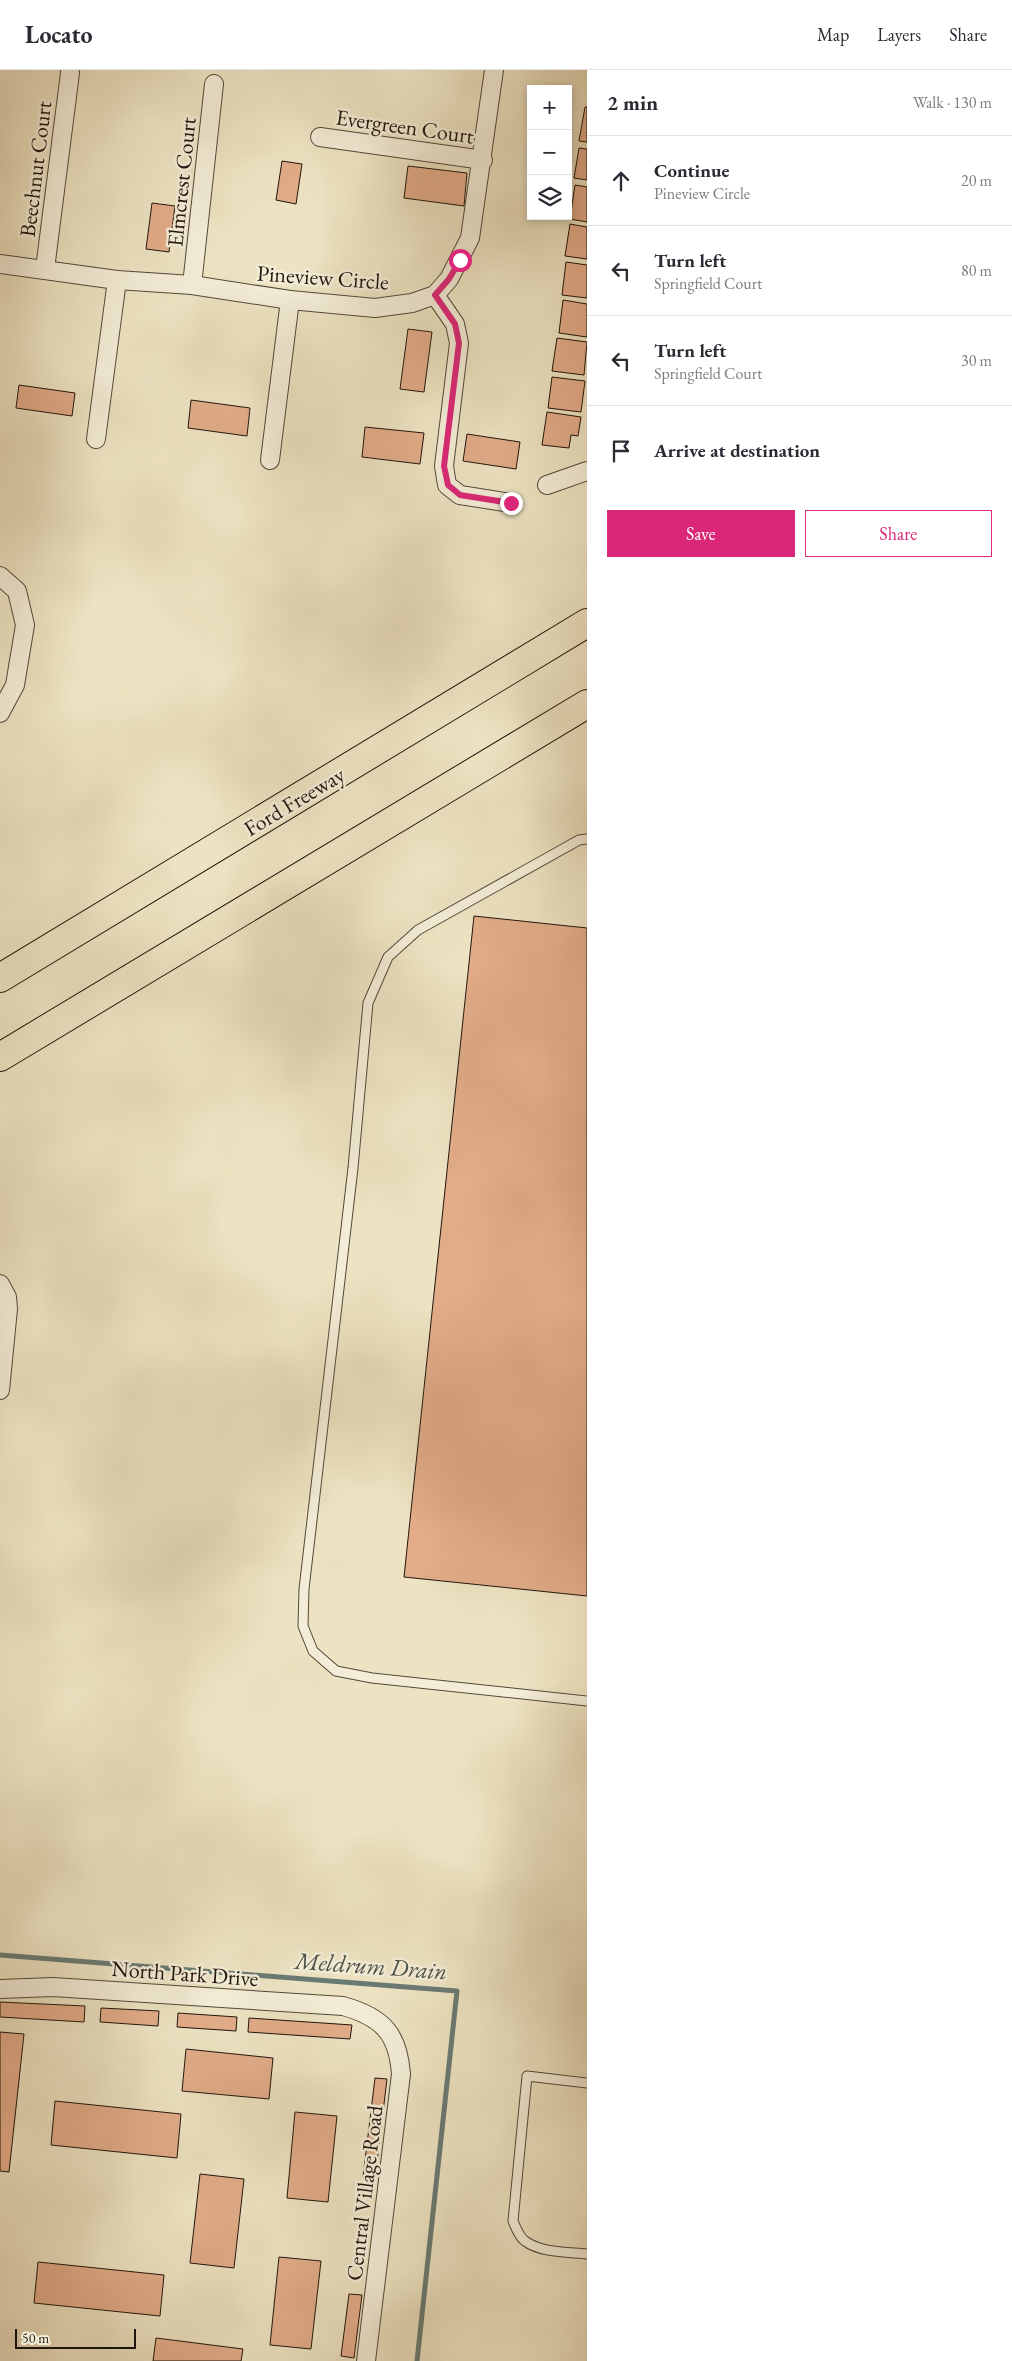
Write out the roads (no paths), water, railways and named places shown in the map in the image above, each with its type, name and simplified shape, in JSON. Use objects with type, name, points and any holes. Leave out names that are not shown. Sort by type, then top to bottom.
[{"type":"highway","name":"Ford Freeway","points":[[0,978],[587,623]]},
{"type":"highway","points":[[0,1057],[587,704]]},
{"type":"street","points":[[494,70],[483,160],[470,238],[449,279],[435,295],[455,324],[459,343],[444,466],[448,485],[460,495],[511,503]]},
{"type":"street","name":"Beechnut Court","points":[[45,270],[70,73]]},
{"type":"street","name":"Elmcrest Court","points":[[192,285],[214,84]]},
{"type":"street","name":"Evergreen Court","points":[[320,137],[483,160]]},
{"type":"street","name":"Pineview Circle","points":[[0,264],[117,280],[192,285],[290,300],[375,308],[412,303],[435,295]]},
{"type":"street","points":[[96,439],[117,280]]},
{"type":"street","points":[[270,460],[290,300]]},
{"type":"street","points":[[547,485],[587,471]]},
{"type":"street","points":[[0,576],[17,591],[25,625],[15,685],[0,713]]},
{"type":"street","points":[[0,1284],[7,1297],[8,1309],[0,1390]]},
{"type":"street","name":"North Park Drive","points":[[0,1989],[53,1987],[343,2006],[380,2021],[388,2032]]},
{"type":"street","name":"Central Village Road","points":[[366,2361],[401,2074],[400,2057],[388,2032]]},
{"type":"lane","points":[[587,839],[579,840],[418,930],[388,957],[368,1003],[352,1168],[304,1589],[303,1626],[313,1651],[336,1671],[372,1678],[587,1701]]},
{"type":"lane","points":[[587,2083],[526,2076],[513,2221],[525,2241],[546,2249],[587,2254]]},
{"type":"waterway","name":"Meldrum Drain","points":[[0,1955],[457,1991],[417,2361]]}]
